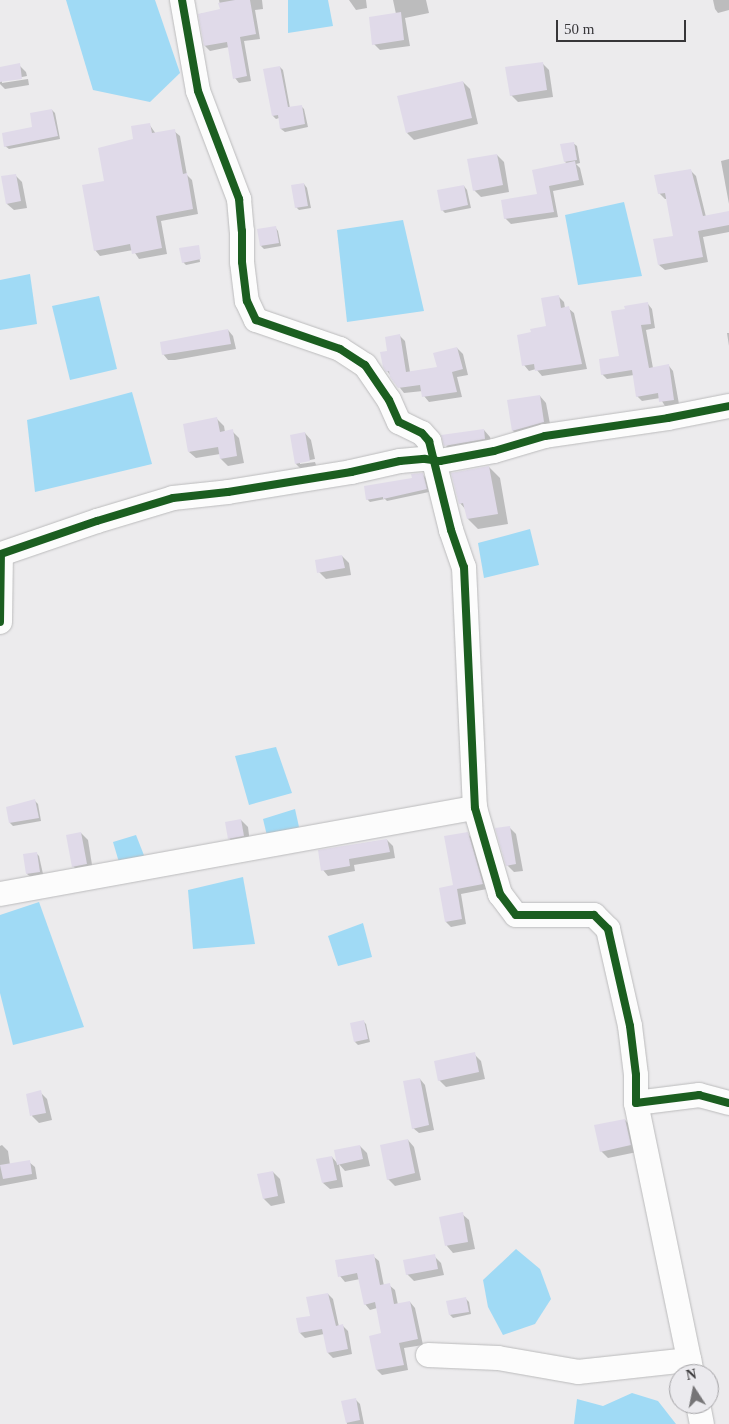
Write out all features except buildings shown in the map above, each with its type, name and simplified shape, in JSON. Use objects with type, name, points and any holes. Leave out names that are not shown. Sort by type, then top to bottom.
[{"type":"street","points":[[182,0],[198,91],[239,198],[242,262],[247,301],[256,320],[340,349],[365,365],[385,394],[399,422],[422,433],[429,441],[452,530],[464,567],[475,808],[500,894],[516,915],[594,915],[608,929],[630,1026],[636,1075],[636,1103],[689,1364]]},
{"type":"street","points":[[0,622],[1,554],[97,521],[173,498],[351,472],[400,461],[440,461],[494,451],[545,436],[668,418],[729,406]]},
{"type":"street","points":[[0,894],[475,808]]},
{"type":"street","points":[[636,1103],[699,1095],[729,1103]]},
{"type":"street","points":[[428,1355],[498,1358],[578,1372],[669,1368]]},
{"type":"water","points":[[66,0],[155,0],[180,73],[150,102],[93,90]]},
{"type":"water","points":[[288,0],[328,0],[333,26],[288,33]]},
{"type":"water","points":[[624,202],[642,276],[578,285],[565,215]]},
{"type":"water","points":[[403,220],[424,311],[347,322],[337,230]]},
{"type":"water","points":[[30,274],[37,324],[0,330],[0,280]]},
{"type":"water","points":[[99,296],[117,369],[70,380],[52,306]]},
{"type":"water","points":[[132,392],[152,464],[35,492],[27,420]]},
{"type":"water","points":[[530,529],[539,565],[484,578],[478,543]]},
{"type":"water","points":[[276,747],[292,793],[249,805],[235,756]]},
{"type":"water","points":[[295,809],[301,836],[269,844],[263,819]]},
{"type":"water","points":[[136,835],[147,863],[121,869],[113,842]]},
{"type":"water","points":[[243,877],[255,944],[193,949],[188,890]]},
{"type":"water","points":[[39,902],[84,1027],[13,1045],[0,993],[0,915]]},
{"type":"water","points":[[363,923],[372,957],[338,966],[328,936]]},
{"type":"water","points":[[516,1249],[540,1269],[551,1299],[535,1324],[503,1335],[488,1307],[483,1280]]},
{"type":"water","points":[[632,1393],[658,1401],[676,1424],[574,1424],[577,1399],[603,1406]]},
{"type":"cycle path","points":[[182,0],[198,91],[239,199],[242,262],[247,301],[256,320],[340,349],[365,365],[389,400],[399,422],[422,433],[429,441],[451,530],[464,567],[475,808],[500,894],[516,915],[594,915],[608,929],[630,1026],[636,1075],[636,1103],[699,1095],[729,1103]]},
{"type":"cycle path","points":[[0,622],[1,554],[97,521],[173,498],[228,492],[351,472],[400,461],[425,459],[440,461],[494,451],[545,436],[668,418],[729,406]]}]
